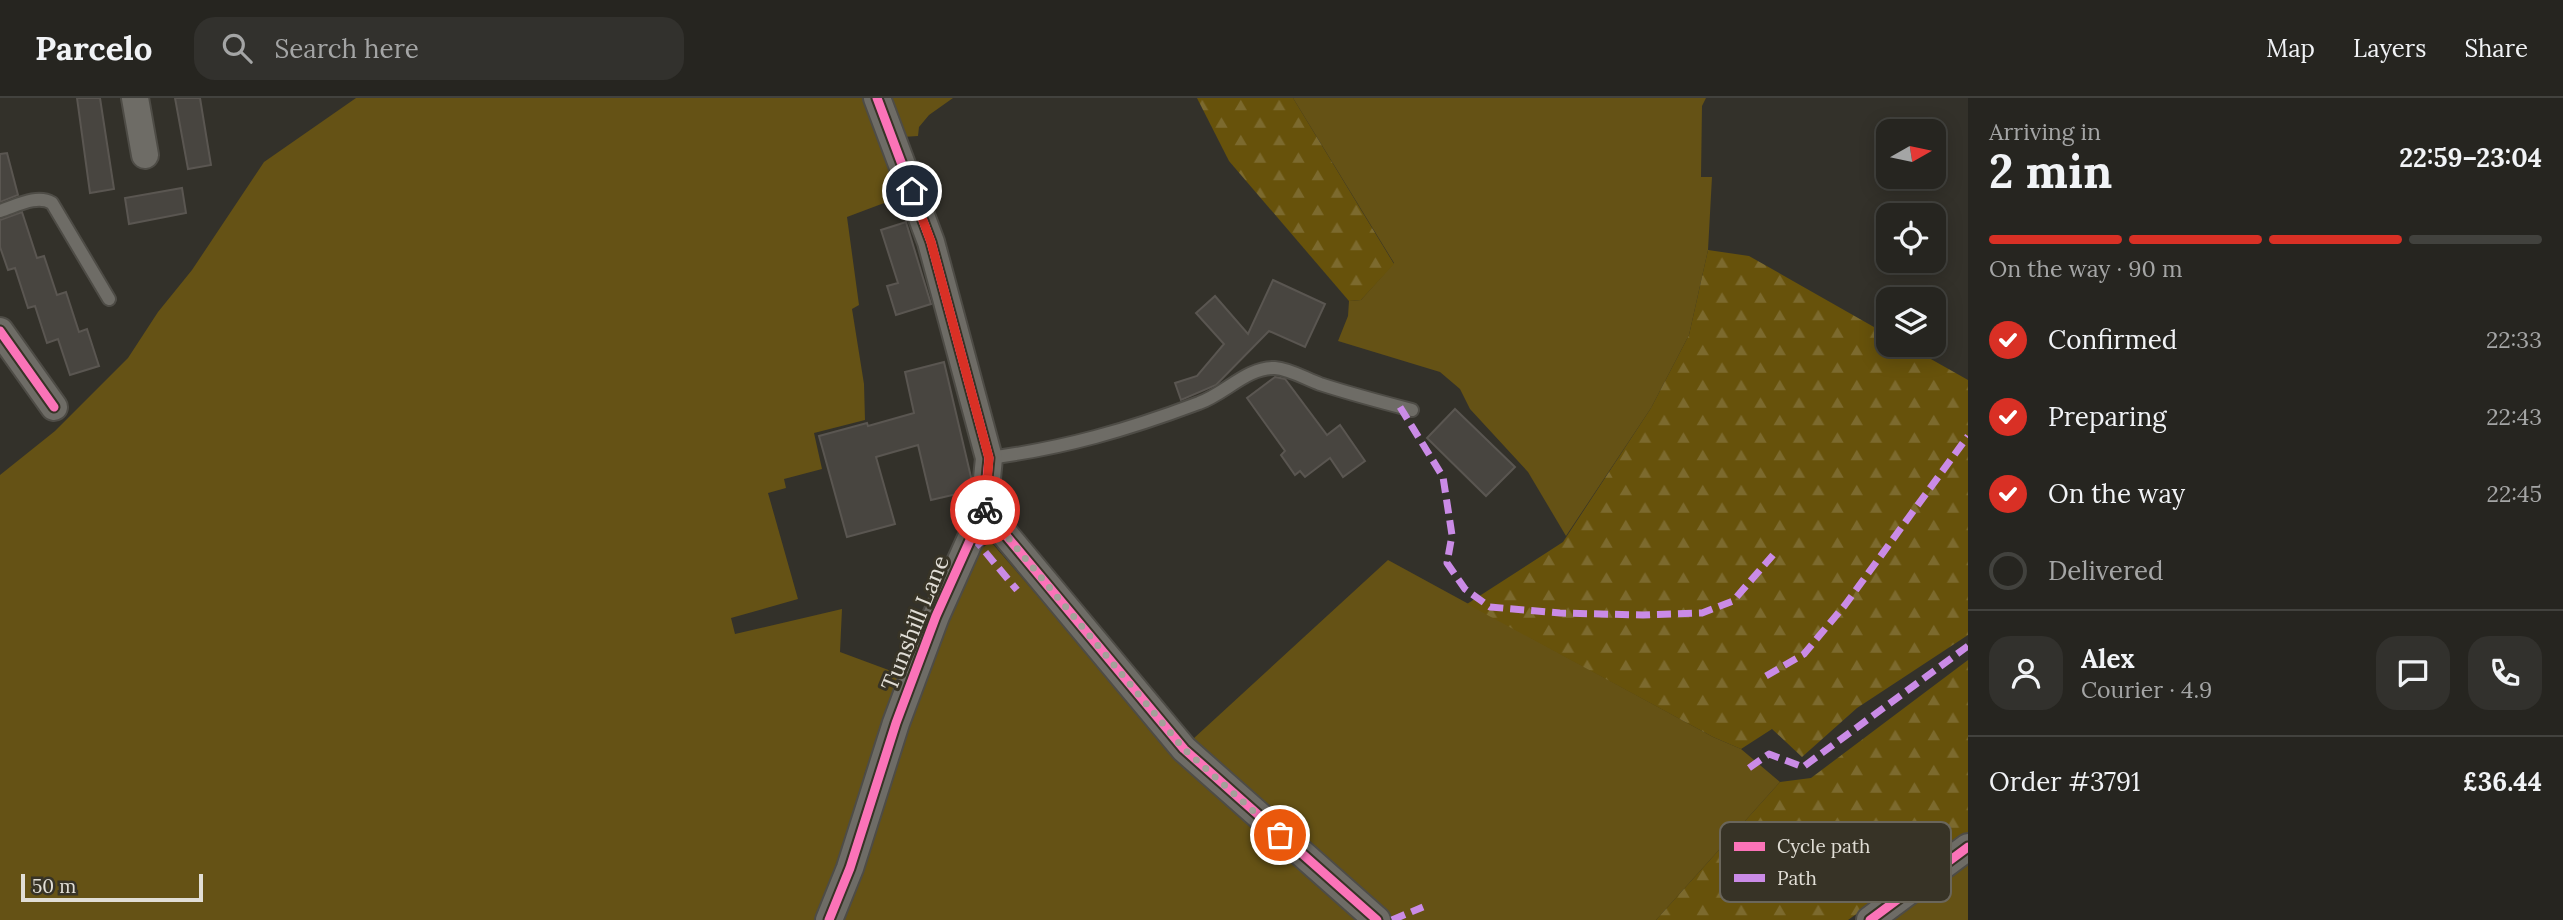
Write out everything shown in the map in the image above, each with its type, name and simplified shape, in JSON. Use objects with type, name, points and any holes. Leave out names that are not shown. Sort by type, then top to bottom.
[{"type":"street","points":[[135,98],[145,155]]},
{"type":"street","name":"Tunshill Lane","points":[[829,920],[927,640],[984,509],[989,458],[931,242],[877,98]]},
{"type":"street","points":[[0,331],[54,407]]},
{"type":"street","points":[[984,509],[1184,749],[1377,920]]},
{"type":"street","points":[[1951,860],[1968,848]]},
{"type":"street","points":[[1870,920],[1894,902]]},
{"type":"lane","points":[[0,211],[36,200],[45,199],[52,203],[109,299]]},
{"type":"lane","points":[[989,458],[1041,451],[1129,429],[1210,399],[1243,378],[1268,369],[1278,368],[1344,391],[1412,410]]},
{"type":"shaded area","points":[[356,98],[864,98],[900,197],[847,217],[859,305],[852,309],[864,384],[865,420],[814,433],[822,469],[784,479],[786,488],[768,493],[798,599],[731,618],[735,634],[842,609],[840,652],[902,675],[865,772],[851,833],[817,920],[0,920],[0,475],[55,431],[128,358],[158,312],[192,270],[264,162]]},
{"type":"shaded area","points":[[888,98],[953,98],[929,115],[919,127],[918,136],[902,137]]},
{"type":"shaded area","points":[[1293,98],[1706,98],[1702,106],[1701,177],[1712,177],[1708,250],[1689,335],[1651,408],[1566,536],[1528,472],[1470,409],[1460,389],[1440,372],[1338,341],[1348,316],[1349,301],[1361,300],[1394,263]]},
{"type":"shaded area","points":[[991,542],[1170,748],[1249,825],[1358,920],[839,920],[898,745],[976,552]]},
{"type":"shaded area","points":[[1388,560],[1713,737],[1741,749],[1780,782],[1744,822],[1720,822],[1720,849],[1656,920],[1394,920],[1193,739]]},
{"type":"shaded area","points":[[1968,862],[1968,920],[1888,920],[1913,902],[1951,902],[1951,874]]},
{"type":"green space","points":[[1197,98],[1293,98],[1394,264],[1361,300],[1349,301],[1229,161]]},
{"type":"green space","points":[[1708,250],[1749,256],[1876,328],[1876,357],[1927,357],[1968,380],[1968,635],[1857,708],[1802,757],[1772,729],[1741,749],[1713,737],[1467,604],[1563,542],[1651,408],[1689,335]]},
{"type":"green space","points":[[1968,660],[1968,835],[1951,847],[1951,822],[1744,822],[1780,782],[1811,778]]},
{"type":"green space","points":[[1720,849],[1720,902],[1873,902],[1848,920],[1656,920]]},
{"type":"building","points":[[77,98],[100,98],[114,189],[90,193]]},
{"type":"building","points":[[175,98],[200,98],[211,165],[188,169]]},
{"type":"building","points":[[7,153],[18,195],[0,202],[0,154]]},
{"type":"building","points":[[182,188],[186,213],[129,224],[125,198]]},
{"type":"building","points":[[22,212],[37,258],[44,256],[57,295],[66,292],[79,332],[87,329],[99,366],[70,375],[58,339],[47,343],[35,306],[28,308],[15,268],[8,270],[0,247],[0,220]]},
{"type":"building","points":[[906,222],[931,304],[896,315],[887,286],[898,283],[881,230]]},
{"type":"building","points":[[1273,280],[1325,304],[1305,347],[1269,331],[1216,385],[1181,400],[1175,383],[1197,376],[1224,344],[1196,313],[1215,296],[1248,334]]},
{"type":"building","points":[[944,362],[971,477],[970,491],[931,500],[918,445],[876,457],[895,524],[847,537],[819,436],[914,413],[905,372]]},
{"type":"building","points":[[1275,377],[1285,379],[1327,435],[1340,425],[1365,461],[1343,477],[1330,458],[1305,477],[1300,471],[1295,475],[1281,455],[1285,451],[1247,398]]},
{"type":"building","points":[[1455,409],[1515,467],[1486,496],[1427,438]]},
{"type":"marked path","points":[[1400,407],[1443,477],[1452,535],[1447,563],[1465,589],[1490,607],[1560,613],[1702,613],[1733,601],[1773,555]]},
{"type":"marked path","points":[[1766,676],[1804,654],[1845,605],[1968,436]]},
{"type":"marked path","points":[[972,536],[1017,590]]},
{"type":"marked path","points":[[1749,768],[1769,754],[1803,767],[1968,646]]},
{"type":"marked path","points":[[1392,920],[1423,907]]},
{"type":"cycle path","points":[[829,920],[850,868],[896,723],[936,616],[984,509],[989,458],[931,242],[877,98]]},
{"type":"cycle path","points":[[0,331],[54,407]]},
{"type":"cycle path","points":[[984,509],[1184,749],[1377,920]]},
{"type":"cycle path","points":[[1951,860],[1968,847]]},
{"type":"cycle path","points":[[1870,920],[1894,902]]},
{"type":"way so far","points":[[985,510],[1184,749],[1280,835]]},
{"type":"route","points":[[912,191],[931,242],[989,458],[985,510]]}]
